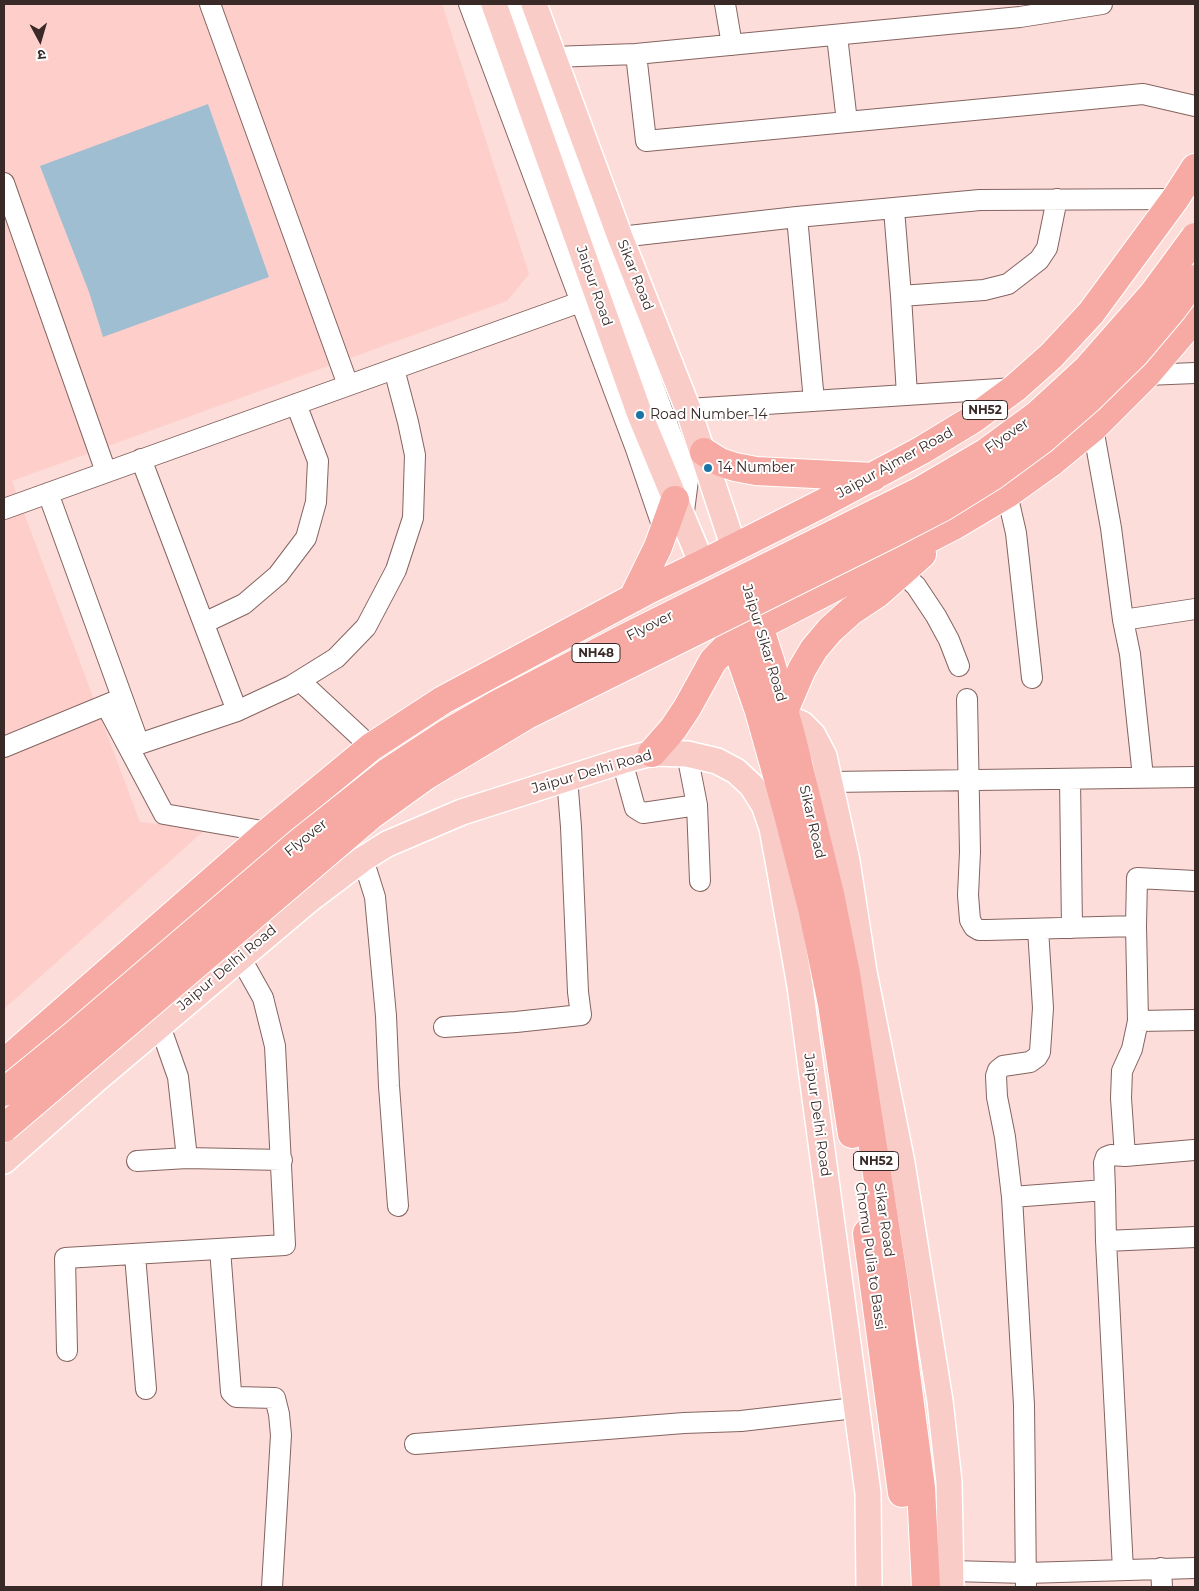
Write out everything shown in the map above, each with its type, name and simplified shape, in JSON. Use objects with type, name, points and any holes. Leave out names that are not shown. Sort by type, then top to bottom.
[{"type":"highway","name":"Jaipur Ajmer Road","points":[[4,1062],[268,832],[371,747],[443,700],[633,598],[873,477],[973,419],[1015,388],[1051,356],[1091,314],[1176,199],[1195,168]]},
{"type":"highway","name":"Flyover","points":[[4,1092],[75,1034],[301,841],[388,772],[446,734],[498,704],[625,638],[920,491],[984,453],[1037,415],[1087,369],[1153,294],[1195,237]]},
{"type":"highway","name":"Flyover","points":[[4,1128],[370,816],[427,775],[527,714],[891,534],[943,507],[993,476],[1042,440],[1088,400],[1135,354],[1173,309],[1195,279]]},
{"type":"highway","points":[[652,753],[673,729],[687,708],[713,661],[734,639],[955,525],[1007,494],[1093,428],[1146,375],[1195,318]]},
{"type":"highway","points":[[704,452],[728,464],[756,471],[873,477]]},
{"type":"highway","points":[[633,598],[677,508]]},
{"type":"highway","points":[[787,722],[802,669],[814,649],[830,630],[955,525]]},
{"type":"highway","name":"Jaipur Sikar Road","points":[[734,548],[787,722]]},
{"type":"highway","name":"NH52","points":[[702,564],[734,639]]},
{"type":"highway","name":"Chomu Pulia to Bassi","points":[[734,639],[759,711],[787,811],[812,908],[832,1004],[860,1182],[902,1488],[907,1587]]},
{"type":"highway","name":"Sikar Road","points":[[787,722],[841,948],[865,1090],[894,1283],[921,1488],[926,1587]]},
{"type":"main road","name":"Jaipur Road","points":[[494,4],[589,299],[702,564]]},
{"type":"main road","name":"Sikar Road","points":[[534,4],[620,237],[704,452],[734,548]]},
{"type":"main road","points":[[787,722],[802,724],[813,735],[824,756],[847,861],[864,972],[902,1163],[940,1401],[949,1482],[951,1579]]},
{"type":"main road","name":"Jaipur Delhi Road","points":[[4,1161],[310,899],[363,859],[387,844],[462,812],[622,760],[652,753],[687,754],[717,761],[736,771],[752,786],[764,805],[772,828],[800,986],[868,1493],[870,1587]]},
{"type":"street","points":[[210,4],[348,385]]},
{"type":"street","points":[[469,4],[589,299],[636,449],[677,508]]},
{"type":"street","points":[[512,4],[677,508]]},
{"type":"street","points":[[725,4],[732,45]]},
{"type":"street","points":[[553,57],[636,54],[837,36],[1018,11],[1102,4]]},
{"type":"street","points":[[837,36],[847,122]]},
{"type":"street","points":[[636,54],[646,141],[1143,94],[1195,106]]},
{"type":"street","points":[[4,183],[106,472]]},
{"type":"street","points":[[902,296],[984,290],[1008,284],[1039,260],[1047,248],[1057,199]]},
{"type":"street","points":[[620,237],[797,217],[980,200],[1176,199]]},
{"type":"street","points":[[894,209],[902,296],[907,395]]},
{"type":"street","points":[[797,217],[814,401]]},
{"type":"street","points":[[4,509],[589,299]]},
{"type":"street","points":[[114,702],[139,744],[237,711],[291,686],[336,658],[366,627],[396,570],[413,518],[415,455],[394,369]]},
{"type":"street","points":[[1146,375],[1195,374]]},
{"type":"street","points":[[688,409],[1015,388]]},
{"type":"street","points":[[204,623],[244,604],[278,575],[306,538],[316,502],[318,461],[296,404]]},
{"type":"street","points":[[1093,428],[1130,654],[1143,778]]},
{"type":"street","points":[[141,459],[237,711]]},
{"type":"street","points":[[48,493],[114,702],[164,814],[268,832]]},
{"type":"street","points":[[1007,494],[1016,533],[1032,678]]},
{"type":"street","points":[[677,508],[720,505]]},
{"type":"street","points":[[901,572],[916,586],[936,616],[949,640],[959,666]]},
{"type":"street","points":[[1123,620],[1195,609]]},
{"type":"street","points":[[300,681],[371,747]]},
{"type":"street","points":[[967,699],[970,842],[968,895],[970,920],[974,927],[979,930],[1136,926]]},
{"type":"street","points":[[4,746],[114,702]]},
{"type":"street","points":[[687,754],[697,805],[700,881]]},
{"type":"street","points":[[622,760],[635,808],[643,813],[697,805]]},
{"type":"street","points":[[831,782],[1195,777]]},
{"type":"street","points":[[444,1026],[516,1022],[581,1015],[578,992],[567,778]]},
{"type":"street","points":[[1070,779],[1072,928]]},
{"type":"street","points":[[363,859],[375,897],[386,1016],[398,1206]]},
{"type":"street","points":[[1125,1156],[1121,1098],[1122,1071],[1132,1049],[1138,1021],[1137,878],[1195,881]]},
{"type":"street","points":[[1026,1580],[1024,1405],[1012,1197],[1005,1137],[997,1097],[996,1076],[998,1070],[1004,1066],[1030,1062],[1037,1058],[1040,1052],[1042,1008],[1038,929]]},
{"type":"street","points":[[66,1351],[65,1258],[285,1245],[275,1046],[263,998],[240,957]]},
{"type":"street","points":[[1138,1021],[1195,1020]]},
{"type":"street","points":[[160,1026],[178,1077],[187,1158]]},
{"type":"street","points":[[1123,1570],[1106,1241],[1104,1162],[1106,1157],[1111,1155],[1125,1156],[1194,1150]]},
{"type":"street","points":[[137,1161],[187,1158],[282,1160]]},
{"type":"street","points":[[1012,1197],[1105,1190]]},
{"type":"street","points":[[1106,1241],[1195,1237]]},
{"type":"street","points":[[220,1249],[231,1392],[236,1397],[275,1398],[281,1435],[272,1587]]},
{"type":"street","points":[[135,1255],[146,1389]]},
{"type":"street","points":[[415,1444],[684,1423],[741,1421],[856,1408]]},
{"type":"street","points":[[951,1579],[1026,1580],[1123,1570],[1161,1578],[1195,1568]]},
{"type":"shaded area","points":[[4,4],[442,4],[529,274],[507,301],[12,481],[140,822],[206,829],[4,1009]]},
{"type":"building","points":[[208,104],[269,277],[103,337],[89,292],[40,166]]},
{"type":"place","name":"Road Number 14","points":[[640,415]]},
{"type":"place","name":"14 Number","points":[[708,468]]}]
